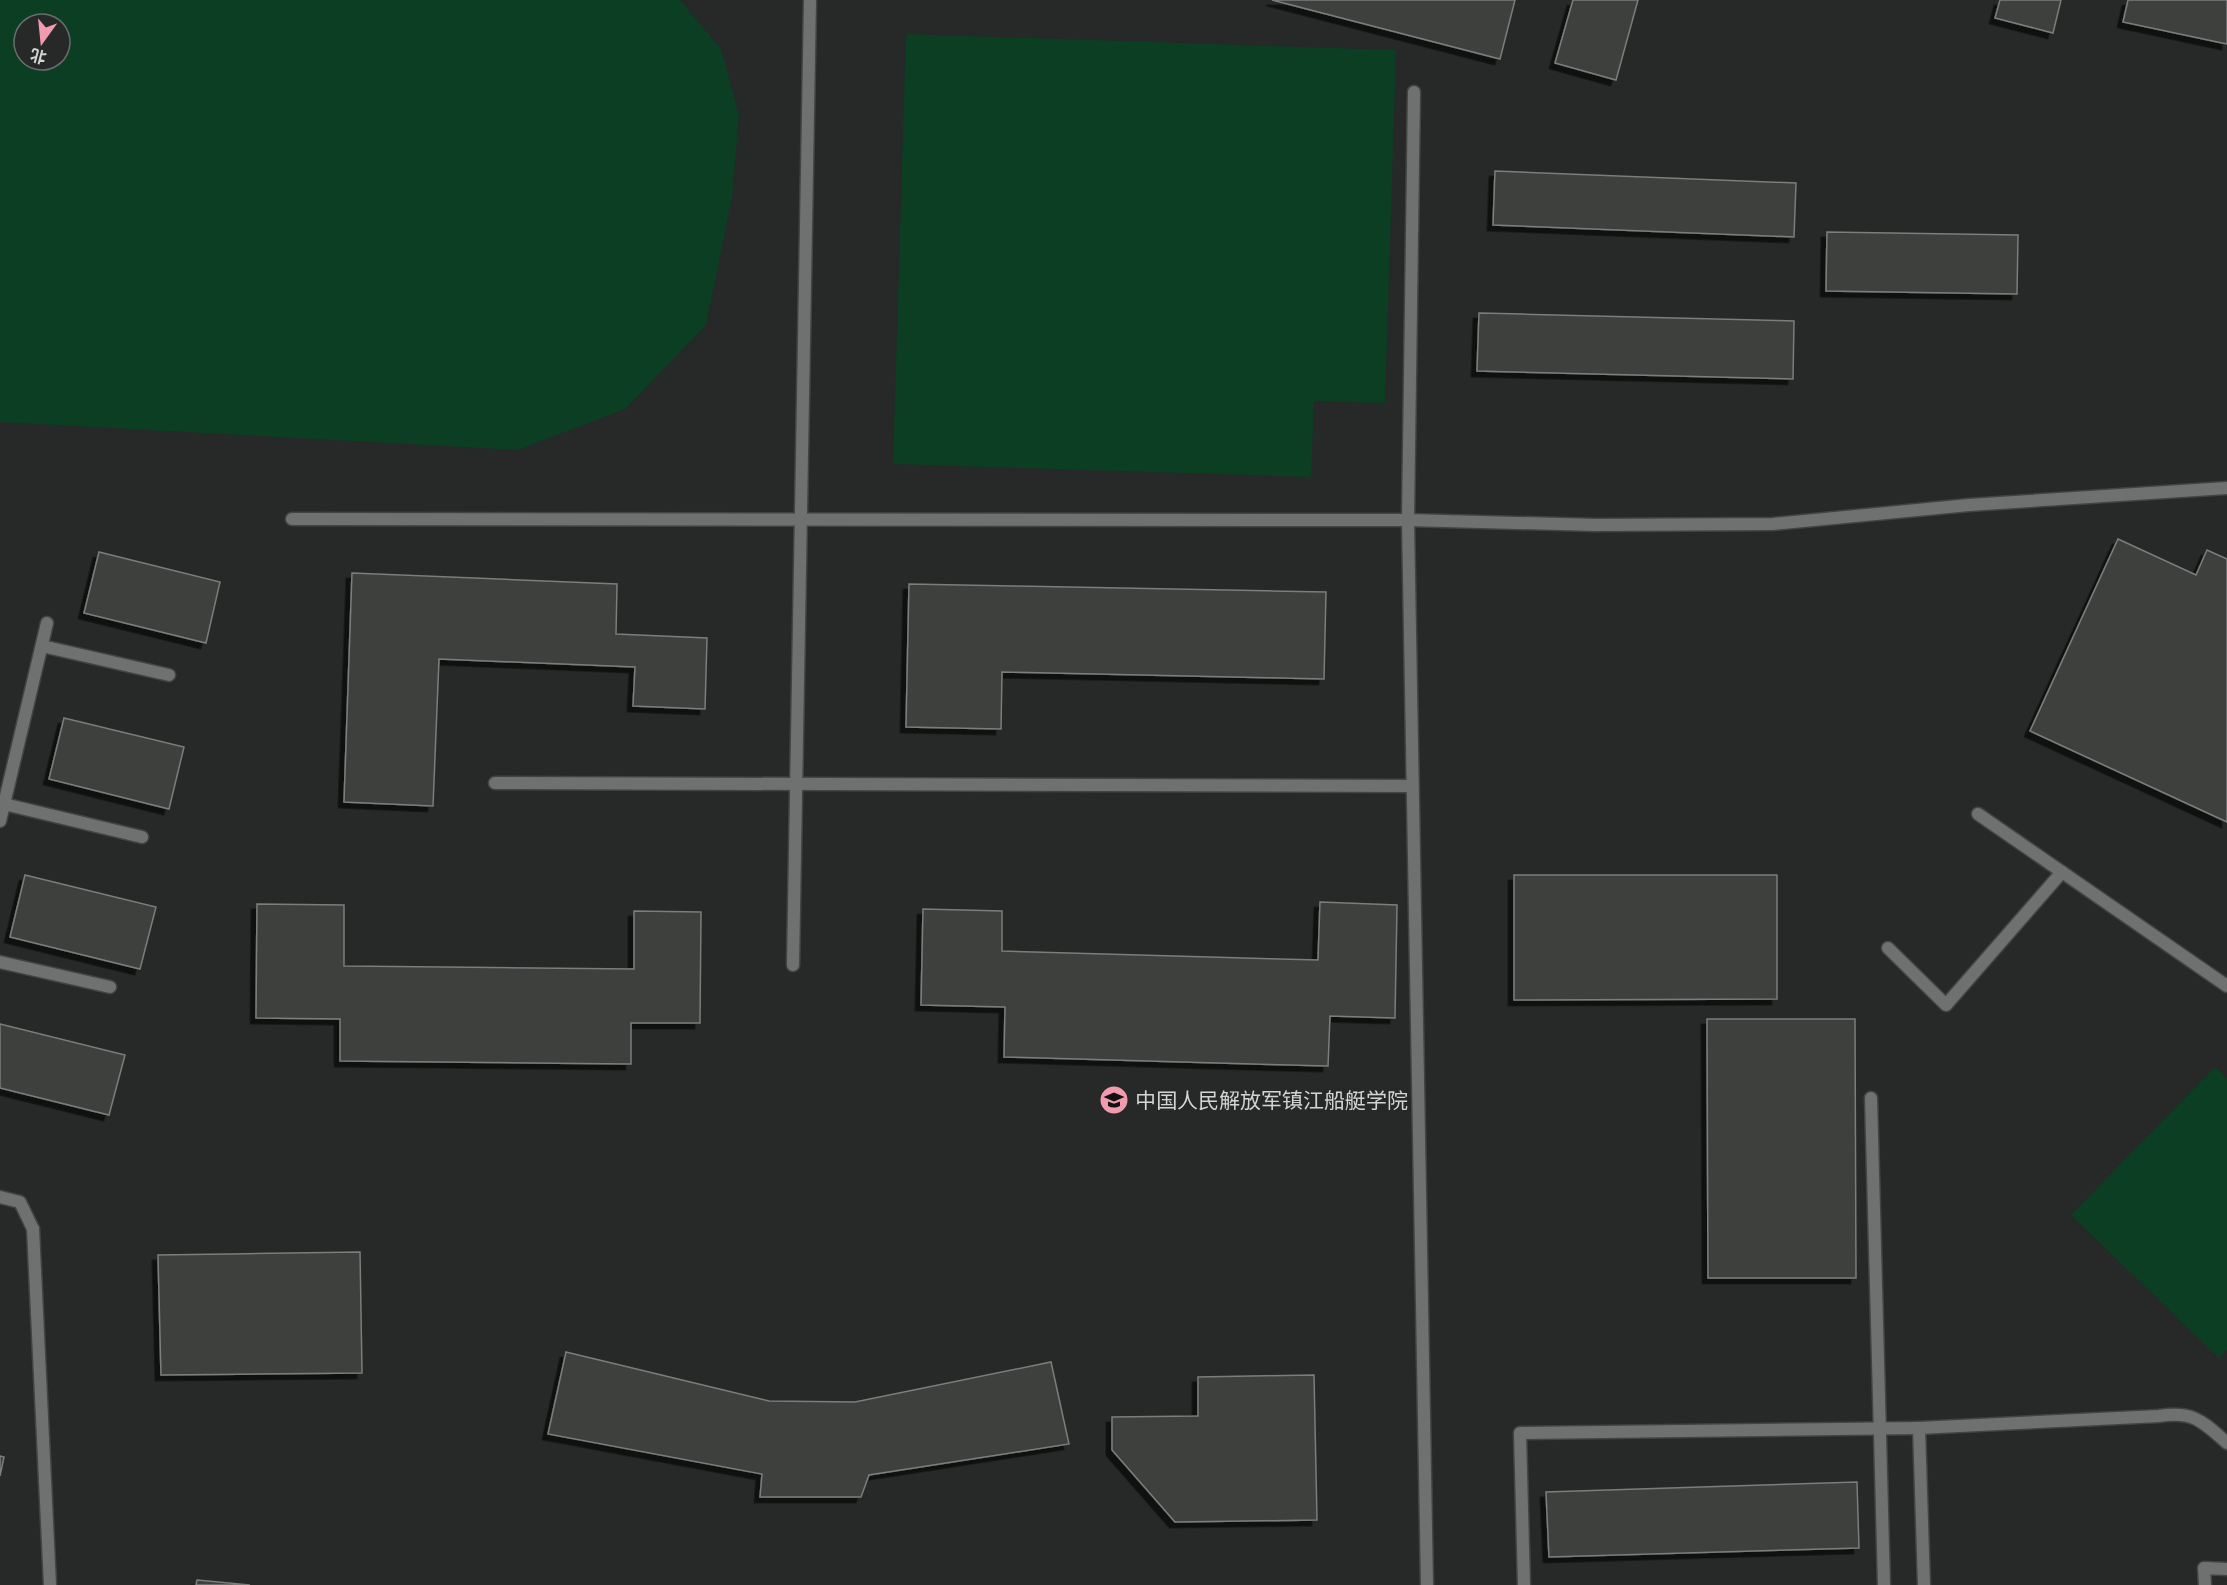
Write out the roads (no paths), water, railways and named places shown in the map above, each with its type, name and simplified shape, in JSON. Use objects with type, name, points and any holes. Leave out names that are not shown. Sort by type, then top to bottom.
[{"type":"street","points":[[793,965],[810,0]]},
{"type":"street","points":[[1414,92],[1408,520],[1427,1585]]},
{"type":"street","points":[[292,519],[1408,520],[1596,525],[1773,524],[1969,505],[2227,488]]},
{"type":"street","points":[[0,821],[47,623]]},
{"type":"street","points":[[42,646],[170,675]]},
{"type":"street","points":[[495,783],[1412,786]]},
{"type":"street","points":[[4,804],[142,837]]},
{"type":"street","points":[[1978,814],[2227,986]]},
{"type":"street","points":[[1888,948],[1946,1005],[2062,872]]},
{"type":"street","points":[[0,962],[110,987]]},
{"type":"street","points":[[1871,1098],[1884,1585]]},
{"type":"street","points":[[0,1197],[20,1202],[33,1229],[50,1585]]},
{"type":"street","points":[[1524,1585],[1520,1433],[1919,1428],[2180,1413],[2200,1419],[2227,1443]]},
{"type":"street","points":[[1919,1428],[1924,1585]]},
{"type":"street","points":[[2205,1585],[2204,1568],[2227,1569]]},
{"type":"place","name":"中国人民解放军镇江船艇学院","points":[[1114,1100]]}]
